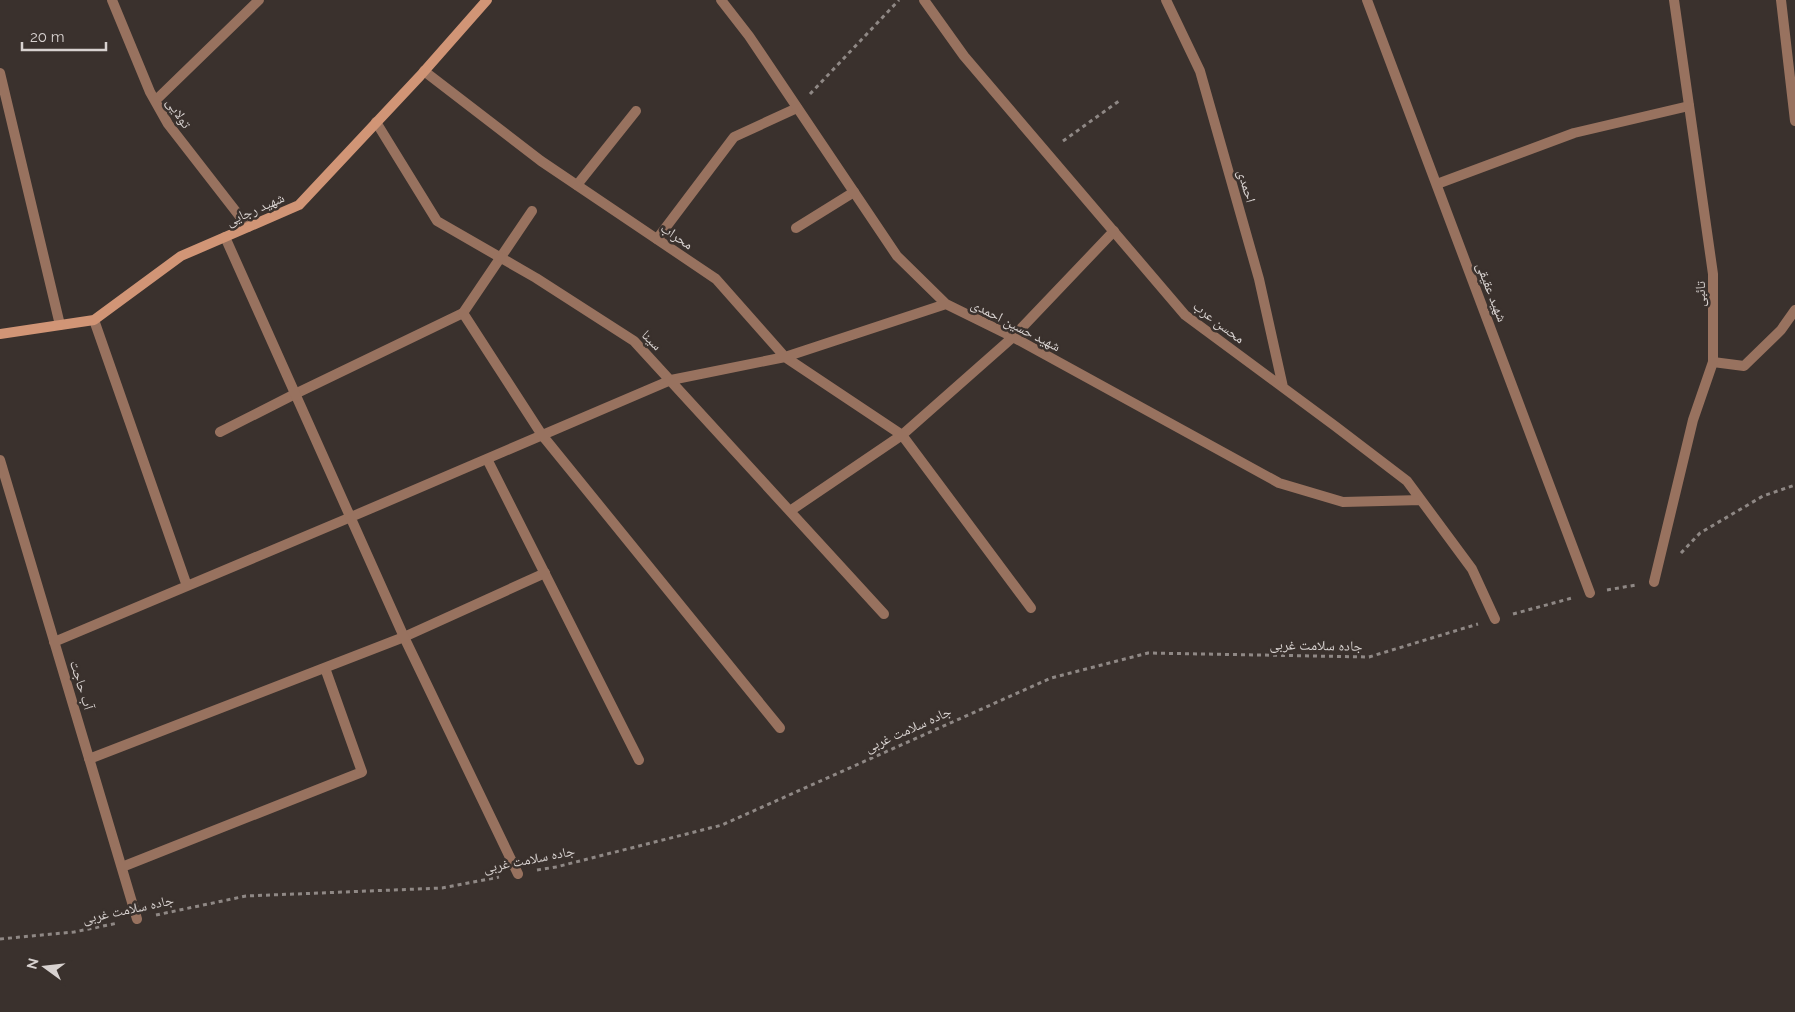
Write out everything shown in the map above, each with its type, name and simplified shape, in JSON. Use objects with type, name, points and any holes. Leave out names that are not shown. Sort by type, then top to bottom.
[{"type":"main road","name":"شهید رجایی","points":[[0,334],[94,320],[181,256],[298,205],[424,72],[487,0]]},
{"type":"street","name":"تولایی","points":[[112,0],[155,101],[168,124],[248,227]]},
{"type":"street","points":[[155,101],[259,0]]},
{"type":"street","name":"شهید حسین احمدی","points":[[721,0],[750,36],[897,256],[946,304],[1013,337],[1280,483],[1343,502],[1421,500]]},
{"type":"street","name":"محسن عرب","points":[[924,0],[964,56],[1185,315],[1407,481],[1472,569],[1495,618]]},
{"type":"street","name":"احمدی","points":[[1166,0],[1200,71],[1259,279],[1283,387]]},
{"type":"street","name":"شهید عقیقی","points":[[1367,0],[1590,593]]},
{"type":"street","name":"تائبی","points":[[1654,582],[1693,420],[1713,362],[1713,274],[1674,0]]},
{"type":"street","points":[[1781,0],[1795,121]]},
{"type":"street","name":"محراب","points":[[424,72],[542,161],[716,279],[784,357],[902,435],[1031,608]]},
{"type":"street","points":[[0,73],[60,325]]},
{"type":"street","points":[[1437,184],[1574,133],[1689,106]]},
{"type":"street","points":[[657,239],[734,137],[797,108]]},
{"type":"street","points":[[577,185],[636,111]]},
{"type":"street","name":"سینا","points":[[376,122],[437,221],[536,278],[634,340],[884,614]]},
{"type":"street","points":[[796,228],[854,192]]},
{"type":"street","points":[[220,432],[463,313],[532,211]]},
{"type":"street","points":[[790,511],[902,435],[1013,337],[1114,232]]},
{"type":"street","points":[[225,237],[404,637],[518,874]]},
{"type":"street","points":[[54,642],[671,380],[784,357],[946,304]]},
{"type":"street","points":[[1713,362],[1744,366],[1781,330],[1795,310]]},
{"type":"street","points":[[463,313],[542,435],[780,728]]},
{"type":"street","points":[[94,320],[187,586]]},
{"type":"street","points":[[487,459],[639,760]]},
{"type":"street","name":"آب حاجت","points":[[0,460],[137,919]]},
{"type":"street","points":[[89,759],[404,637],[545,574]]},
{"type":"street","points":[[122,867],[362,772],[325,668]]},
{"type":"path","points":[[797,108],[899,0]]},
{"type":"path","points":[[1046,153],[1119,101]]},
{"type":"path","points":[[1680,554],[1700,533],[1708,528],[1763,496],[1795,485]]},
{"type":"path","name":"جاده سلامت غربی","points":[[0,939],[74,932],[246,896],[442,888],[556,867],[722,825],[1051,678],[1148,652],[1368,657],[1495,618],[1590,593],[1654,582]]}]
